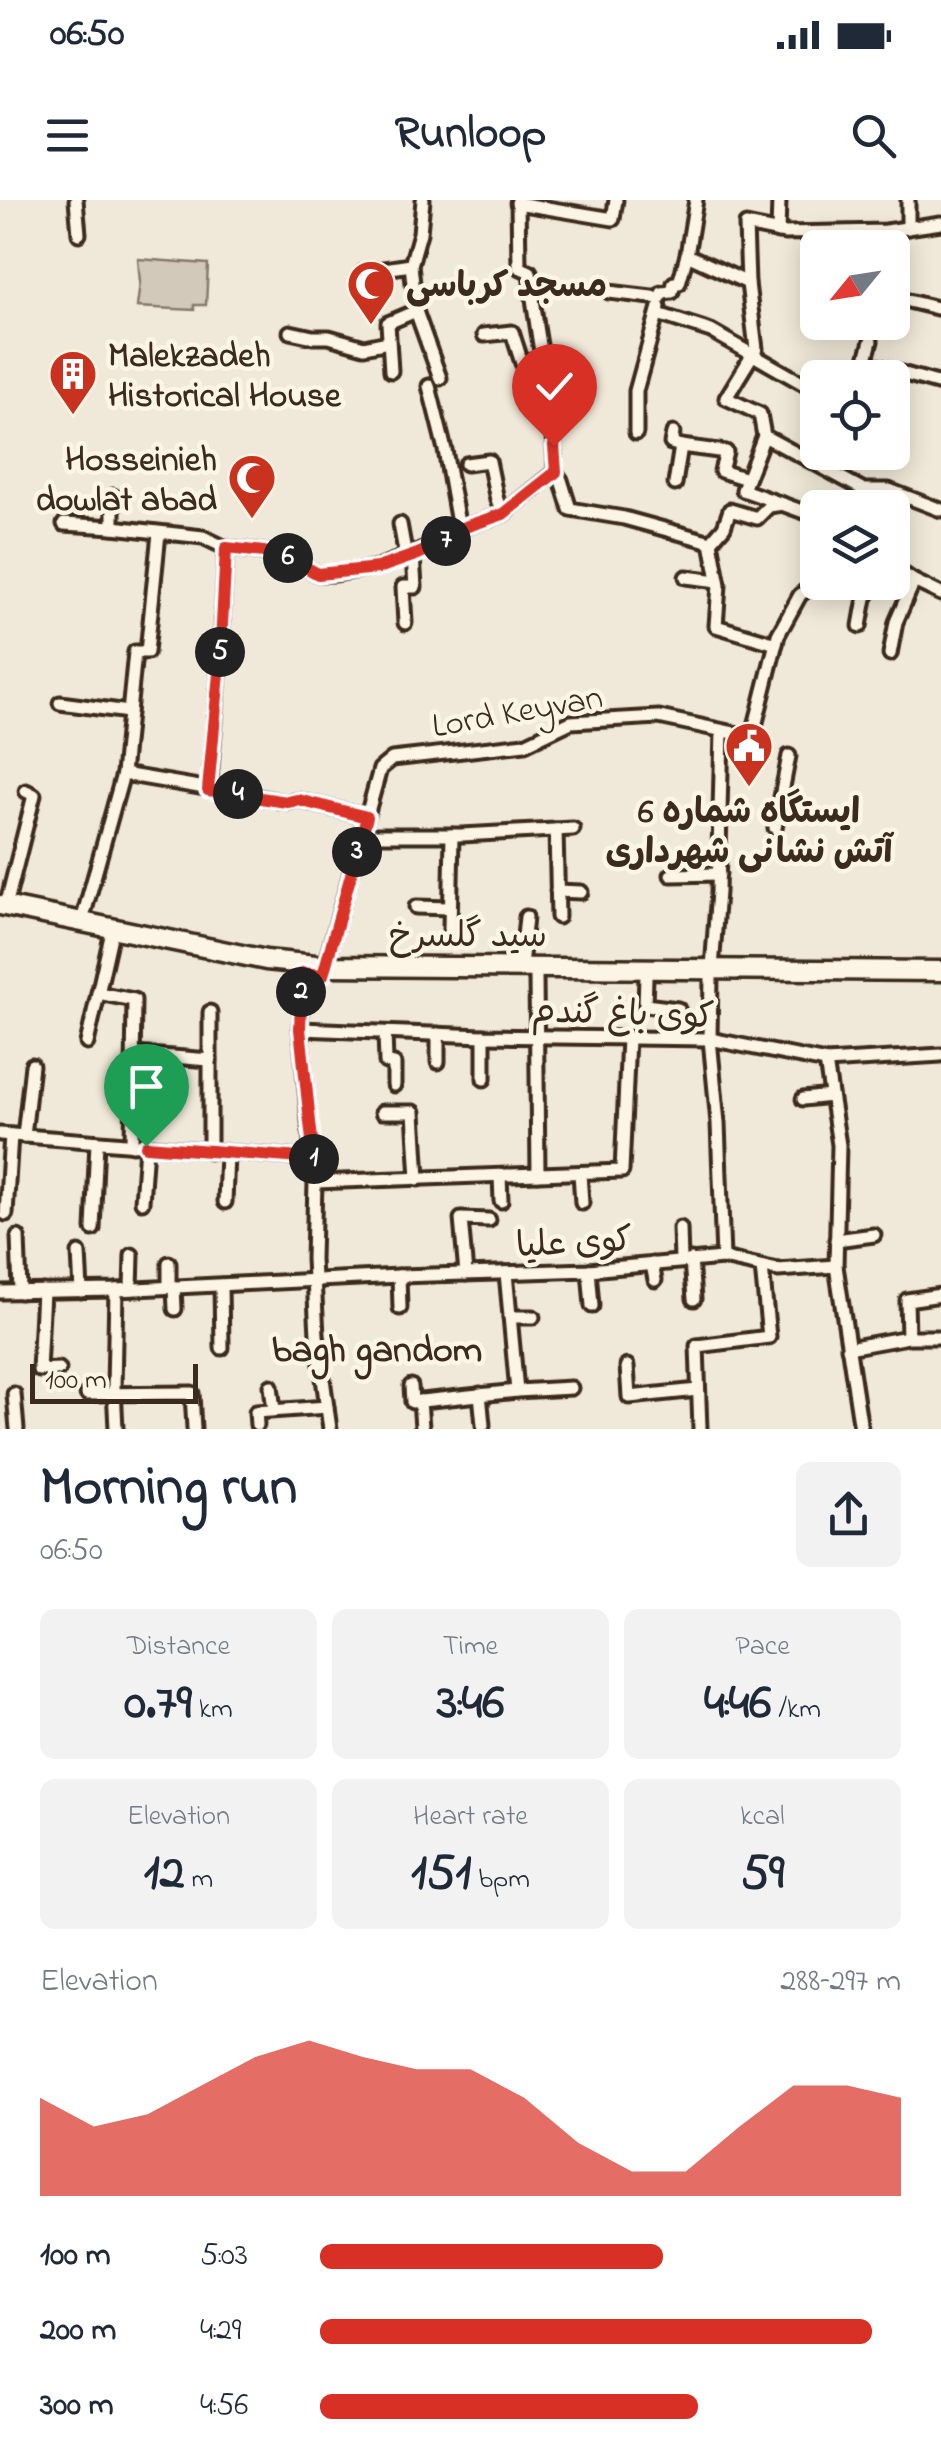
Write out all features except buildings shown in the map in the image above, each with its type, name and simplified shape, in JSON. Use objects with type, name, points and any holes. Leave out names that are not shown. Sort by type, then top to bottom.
[{"type":"main road","name":"سید گلسرخ","points":[[2,908],[82,921],[302,969]]},
{"type":"main road","name":"سید گلسرخ","points":[[2,908],[264,969],[941,972]]},
{"type":"main road","name":"سید گلسرخ","points":[[528,971],[646,976],[712,972]]},
{"type":"main road","name":"سید گلسرخ","points":[[854,974],[941,980]]},
{"type":"street","points":[[76,200],[79,234]]},
{"type":"street","points":[[423,200],[420,232],[410,265],[416,310],[456,465],[459,529]]},
{"type":"street","points":[[616,200],[613,219],[518,202],[519,267],[530,272],[553,421],[556,472],[570,509],[624,518],[711,542]]},
{"type":"street","points":[[636,433],[636,392],[660,298],[662,292],[672,292],[674,283],[679,283],[696,200]]},
{"type":"street","points":[[778,232],[780,200]]},
{"type":"street","points":[[908,200],[908,228]]},
{"type":"street","points":[[800,510],[743,490],[764,436],[760,414],[726,398],[756,349],[746,225],[785,234],[872,231],[941,223]]},
{"type":"street","points":[[687,255],[748,283]]},
{"type":"street","points":[[364,272],[410,265]]},
{"type":"street","points":[[607,289],[660,298]]},
{"type":"street","points":[[910,302],[941,310]]},
{"type":"street","points":[[390,371],[388,323],[416,310]]},
{"type":"street","points":[[658,314],[711,331],[800,382]]},
{"type":"street","points":[[290,332],[328,336],[364,347],[388,342]]},
{"type":"street","points":[[484,336],[512,332],[522,363],[543,360]]},
{"type":"street","points":[[872,341],[865,363],[941,384]]},
{"type":"street","points":[[672,434],[671,443],[726,452],[721,470],[747,479]]},
{"type":"street","points":[[764,436],[864,490]]},
{"type":"street","points":[[675,484],[681,446]]},
{"type":"street","points":[[456,465],[489,462],[496,500],[503,514]]},
{"type":"street","points":[[64,524],[203,537],[226,548],[291,559],[318,574],[378,568],[444,542],[459,529],[503,514],[556,472]]},
{"type":"street","points":[[113,496],[113,526]]},
{"type":"street","points":[[910,498],[941,510]]},
{"type":"street","points":[[711,542],[724,527],[730,510],[757,518],[769,506],[783,504]]},
{"type":"street","points":[[400,524],[415,587],[403,588],[404,622]]},
{"type":"street","points":[[82,921],[123,774],[135,652],[147,652],[158,533]]},
{"type":"street","points":[[711,542],[718,581],[716,626],[776,644]]},
{"type":"street","points":[[208,790],[226,548]]},
{"type":"street","points":[[686,577],[718,581]]},
{"type":"street","points":[[910,579],[940,591]]},
{"type":"street","points":[[890,654],[896,622],[914,582]]},
{"type":"street","name":"Lord Keyvan","points":[[324,971],[380,769],[392,758],[524,744],[571,722],[659,717],[743,735],[750,742],[778,635],[800,595]]},
{"type":"street","points":[[860,626],[866,600]]},
{"type":"street","points":[[60,703],[129,712]]},
{"type":"street","points":[[722,730],[710,1038],[718,1123],[722,1258]]},
{"type":"street","points":[[775,828],[789,756]]},
{"type":"street","points":[[123,774],[287,802],[298,800],[367,817]]},
{"type":"street","points":[[2,908],[34,796],[26,791]]},
{"type":"street","points":[[362,836],[572,829]]},
{"type":"street","points":[[556,830],[558,917]]},
{"type":"street","points":[[450,929],[452,836]]},
{"type":"street","points":[[671,875],[719,874]]},
{"type":"street","points":[[557,890],[581,892]]},
{"type":"street","points":[[416,907],[450,908]]},
{"type":"street","points":[[526,917],[536,1037],[538,1174]]},
{"type":"street","points":[[87,1043],[111,936]]},
{"type":"street","points":[[302,969],[300,1029],[316,1182],[313,1259],[317,1335],[330,1429]]},
{"type":"street","points":[[646,976],[645,1005],[678,1008]]},
{"type":"street","points":[[98,994],[134,1000],[132,1146]]},
{"type":"street","points":[[210,1012],[210,1152]]},
{"type":"street","name":"کوی باغ گندم","points":[[300,1029],[710,1038],[826,1062],[941,1054]]},
{"type":"street","points":[[385,1033],[386,1062],[394,1064],[394,1085]]},
{"type":"street","points":[[438,1034],[438,1062]]},
{"type":"street","points":[[484,1036],[484,1078]]},
{"type":"street","points":[[316,1182],[622,1171],[628,1038]]},
{"type":"street","points":[[135,1054],[210,1060]]},
{"type":"street","points":[[826,1062],[838,1145],[836,1266],[861,1429]]},
{"type":"street","points":[[6,1214],[12,1135],[32,1064]]},
{"type":"street","points":[[803,1098],[831,1096]]},
{"type":"street","points":[[382,1112],[414,1112],[418,1179]]},
{"type":"street","points":[[12,1135],[314,1159]]},
{"type":"street","points":[[94,1229],[98,1142]]},
{"type":"street","points":[[142,1202],[146,1146]]},
{"type":"street","points":[[225,1202],[227,1154]]},
{"type":"street","points":[[580,1173],[582,1203]]},
{"type":"street","points":[[500,1176],[502,1201]]},
{"type":"street","points":[[466,1274],[462,1219],[489,1220]]},
{"type":"street","points":[[680,1228],[694,1299]]},
{"type":"street","points":[[836,1240],[874,1235]]},
{"type":"street","points":[[18,1236],[20,1292]]},
{"type":"street","points":[[80,1253],[81,1290]]},
{"type":"street","points":[[131,1289],[132,1256]]},
{"type":"street","name":"کوی علیا","points":[[0,1292],[589,1270],[722,1258],[778,1270],[836,1266]]},
{"type":"street","points":[[169,1263],[175,1310]]},
{"type":"street","points":[[652,1264],[654,1280]]},
{"type":"street","points":[[700,1429],[697,1346],[769,1338],[762,1267]]},
{"type":"street","points":[[589,1270],[592,1306]]},
{"type":"street","points":[[506,1272],[517,1390]]},
{"type":"street","points":[[399,1276],[400,1308]]},
{"type":"street","points":[[221,1285],[222,1348]]},
{"type":"street","points":[[116,1290],[116,1429]]},
{"type":"street","points":[[43,1292],[39,1370],[59,1369]]},
{"type":"street","points":[[908,1337],[908,1300],[941,1295]]},
{"type":"street","points":[[510,1317],[534,1316]]},
{"type":"street","points":[[848,1348],[908,1337],[941,1337]]},
{"type":"street","points":[[627,1366],[629,1397],[698,1390]]},
{"type":"street","points":[[272,1386],[274,1410]]},
{"type":"street","points":[[411,1386],[412,1402],[571,1388]]},
{"type":"street","points":[[87,1394],[192,1392],[194,1429]]},
{"type":"street","points":[[0,1428],[17,1428],[14,1394]]},
{"type":"street","points":[[480,1394],[482,1425]]},
{"type":"street","points":[[420,1401],[422,1427]]},
{"type":"street","points":[[257,1425],[256,1412],[327,1406]]},
{"type":"shaded area","points":[[138,259],[208,264],[206,305],[194,305],[194,310],[137,307]]},
{"type":"place","name":"مسجد کرباسی","points":[[371,326]]},
{"type":"place","name":"Malekzadeh Historical House","points":[[73,416]]},
{"type":"place","name":"Hosseinieh dowlat abad","points":[[252,520]]},
{"type":"place","name":"ایستگاه شماره 6 آتش نشانی شهرداری","points":[[749,788]]},
{"type":"district","name":"bagh gandom","points":[[377,1348]]},
{"type":"route","points":[[146,1146],[314,1159],[300,1029],[302,973],[323,975],[367,817],[298,800],[287,802],[208,790],[226,548],[291,559],[318,574],[378,568],[444,542],[459,529],[503,514],[556,472],[554,446]]}]
